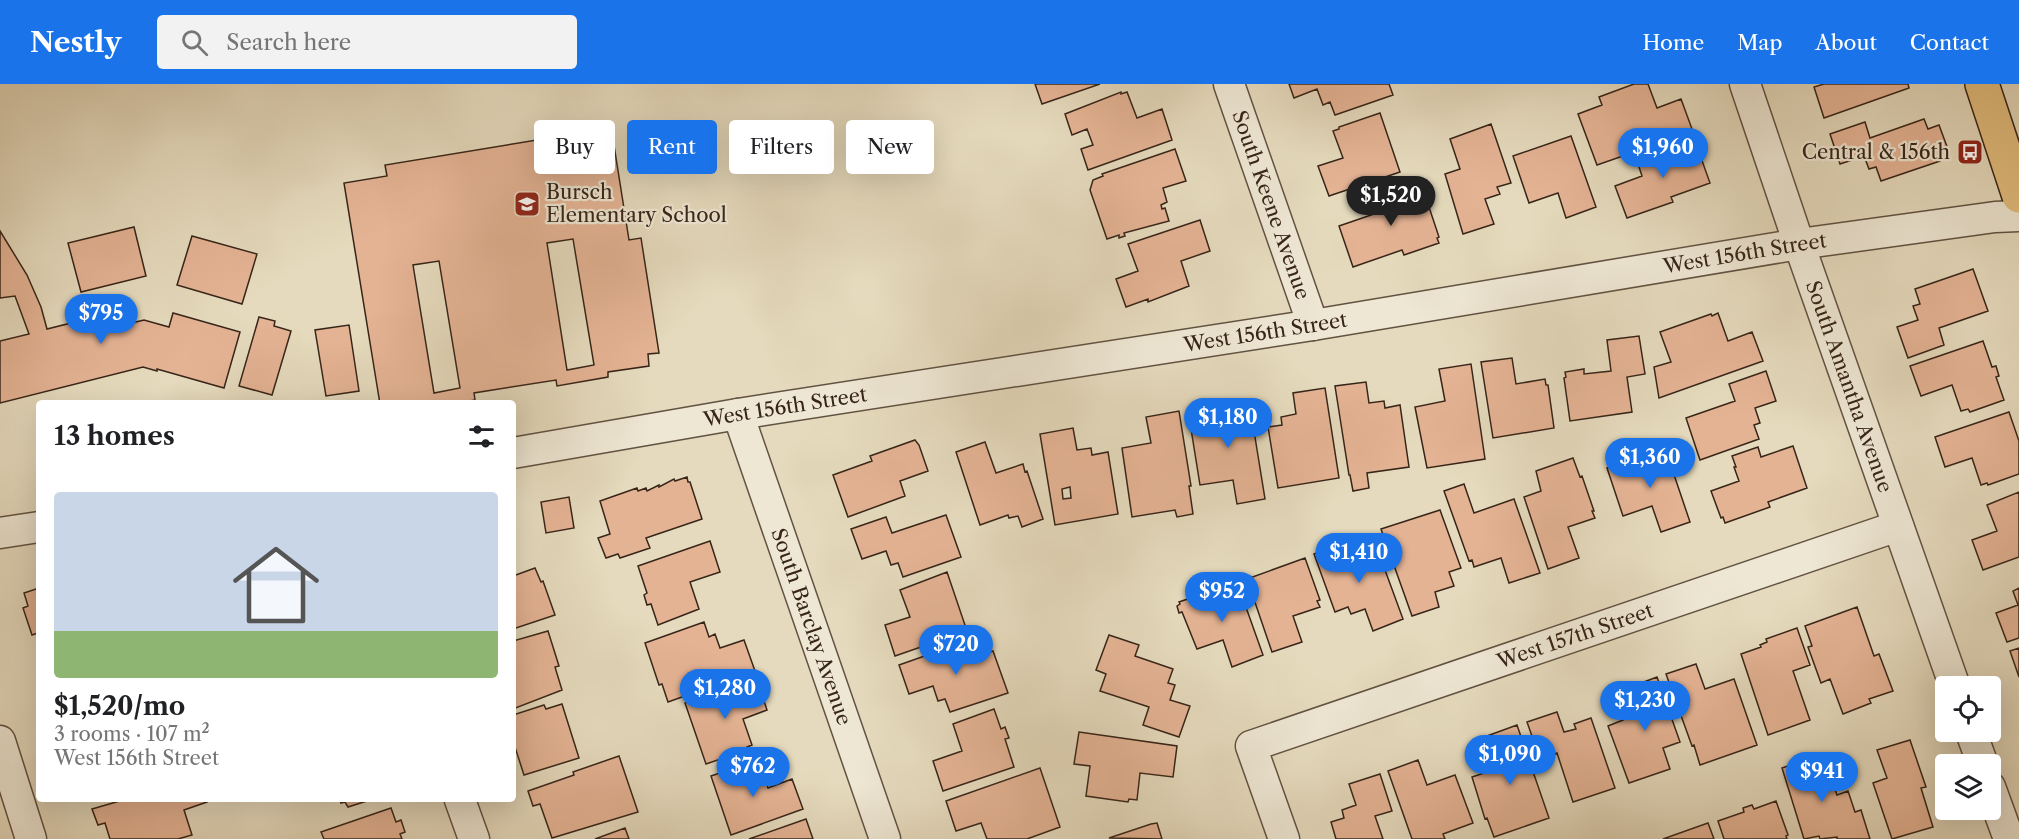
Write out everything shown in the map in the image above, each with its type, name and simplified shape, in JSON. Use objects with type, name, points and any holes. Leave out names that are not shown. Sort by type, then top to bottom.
[{"type":"main road","points":[[1982,84],[2019,196]]},
{"type":"street","name":"South Keene Avenue","points":[[1229,84],[1313,325]]},
{"type":"street","name":"South Amantha Avenue","points":[[1745,84],[1798,244],[1951,676]]},
{"type":"street","name":"West 156th Street","points":[[516,452],[738,414],[1313,325],[1798,244],[1995,217],[2019,216]]},
{"type":"street","name":"South Barclay Avenue","points":[[738,414],[885,839]]},
{"type":"street","name":"West 157th Street","points":[[1284,839],[1251,746],[1898,526]]},
{"type":"street","points":[[0,533],[36,527]]},
{"type":"street","points":[[0,741],[32,839]]},
{"type":"street","points":[[461,802],[474,839]]},
{"type":"street","points":[[2001,817],[2009,839]]},
{"type":"building","points":[[1035,84],[1100,84],[1042,104]]},
{"type":"building","points":[[1289,84],[1389,84],[1393,95],[1335,115],[1330,102],[1323,105],[1317,89],[1294,98]]},
{"type":"building","points":[[1634,84],[1648,84],[1657,108],[1681,99],[1692,129],[1623,153],[1623,156],[1597,165],[1578,114],[1602,105],[1599,97]]},
{"type":"building","points":[[1824,84],[1908,84],[1909,88],[1824,118],[1814,87]]},
{"type":"building","points":[[1121,92],[1121,94],[1127,92],[1137,118],[1162,109],[1172,140],[1088,170],[1081,149],[1093,145],[1087,129],[1072,135],[1065,114]]},
{"type":"building","points":[[1380,113],[1400,172],[1329,196],[1318,166],[1343,158],[1333,131]]},
{"type":"building","points":[[1924,119],[1928,129],[1939,125],[1949,152],[1937,156],[1940,161],[1881,181],[1876,167],[1869,169],[1864,156],[1840,164],[1830,134],[1865,122],[1870,138]]},
{"type":"building","points":[[1491,124],[1511,183],[1497,187],[1500,194],[1485,199],[1494,224],[1463,234],[1445,174],[1460,169],[1450,139]]},
{"type":"building","points":[[1571,136],[1596,207],[1566,218],[1558,193],[1529,203],[1513,156]]},
{"type":"building","points":[[534,140],[534,174],[615,174],[615,152],[629,240],[641,238],[659,353],[648,354],[649,366],[608,372],[608,377],[557,386],[556,380],[474,393],[475,400],[379,400],[344,183],[387,176],[385,165]],"holes":[[[573,239],[594,365],[567,370],[547,243]],[[439,261],[460,388],[434,393],[413,265]]]},
{"type":"building","points":[[1695,141],[1710,183],[1671,197],[1673,202],[1627,218],[1615,186],[1642,176],[1637,161]]},
{"type":"building","points":[[1175,149],[1186,181],[1163,188],[1167,202],[1161,205],[1162,209],[1165,208],[1169,221],[1124,233],[1125,236],[1119,238],[1119,235],[1107,239],[1090,190],[1093,180],[1103,176],[1102,174]]},
{"type":"building","points":[[1422,186],[1439,243],[1404,255],[1402,250],[1353,267],[1339,226],[1374,214],[1369,196],[1389,189],[1391,196]]},
{"type":"building","points":[[1200,220],[1210,251],[1181,261],[1189,286],[1148,302],[1148,299],[1126,307],[1116,279],[1138,271],[1128,244]]},
{"type":"building","points":[[134,227],[146,276],[81,292],[68,243]]},
{"type":"building","points":[[0,231],[27,275],[41,307],[47,329],[115,312],[119,326],[144,320],[169,327],[173,313],[240,332],[224,388],[143,367],[0,403],[0,341],[29,334],[15,296],[0,298]]},
{"type":"building","points":[[192,236],[257,254],[242,304],[177,285]]},
{"type":"building","points":[[1973,269],[1988,311],[1939,328],[1944,345],[1908,358],[1897,327],[1918,320],[1913,306],[1920,304],[1915,289]]},
{"type":"building","points":[[1718,313],[1728,341],[1752,332],[1763,361],[1659,398],[1654,367],[1671,362],[1660,332]]},
{"type":"building","points":[[259,317],[275,321],[274,326],[291,331],[272,395],[239,386]]},
{"type":"building","points":[[349,325],[359,391],[326,396],[315,330]]},
{"type":"building","points":[[1639,336],[1645,374],[1627,377],[1632,412],[1570,421],[1565,372],[1584,369],[1584,374],[1611,371],[1607,340]]},
{"type":"building","points":[[1983,341],[1992,367],[1996,366],[1999,376],[1996,377],[2004,400],[1970,412],[1968,409],[1961,411],[1952,385],[1921,396],[1910,366]]},
{"type":"building","points":[[1512,358],[1516,384],[1545,379],[1548,385],[1554,428],[1493,438],[1481,362]]},
{"type":"building","points":[[1471,364],[1485,459],[1427,468],[1415,407],[1445,401],[1439,369]]},
{"type":"building","points":[[1766,371],[1776,401],[1755,408],[1760,423],[1754,425],[1759,439],[1700,460],[1686,418],[1735,401],[1729,384]]},
{"type":"building","points":[[1366,382],[1369,403],[1384,401],[1385,408],[1400,405],[1409,467],[1367,473],[1369,488],[1353,491],[1335,386]]},
{"type":"building","points":[[1325,388],[1339,478],[1278,488],[1268,427],[1282,425],[1281,417],[1296,414],[1293,393]]},
{"type":"building","points":[[1252,400],[1257,430],[1254,431],[1265,499],[1237,504],[1233,480],[1200,485],[1188,410],[1220,405],[1224,431],[1228,430],[1224,404]]},
{"type":"building","points":[[1179,411],[1193,514],[1177,517],[1175,510],[1132,517],[1122,448],[1151,443],[1146,417]]},
{"type":"building","points":[[2009,412],[2019,441],[2019,474],[1988,485],[1987,483],[1981,485],[1972,458],[1945,467],[1935,437]]},
{"type":"building","points":[[1073,428],[1077,450],[1091,448],[1092,455],[1108,452],[1118,514],[1055,525],[1040,434]],"holes":[[[1070,487],[1071,498],[1063,499],[1062,489]]]},
{"type":"building","points":[[915,440],[928,471],[900,481],[905,496],[848,517],[833,475],[872,461],[870,456]]},
{"type":"building","points":[[985,442],[996,473],[1023,464],[1043,519],[1022,527],[1018,516],[1009,518],[1008,515],[980,525],[956,452]]},
{"type":"building","points":[[1793,446],[1807,488],[1768,502],[1770,507],[1725,523],[1711,491],[1739,481],[1732,456],[1758,447],[1761,457]]},
{"type":"building","points":[[1665,448],[1690,522],[1661,532],[1652,506],[1623,516],[1607,468]]},
{"type":"building","points":[[1573,458],[1580,477],[1582,476],[1595,518],[1568,527],[1579,558],[1548,569],[1524,497],[1541,491],[1536,471]]},
{"type":"building","points":[[687,477],[702,519],[646,538],[650,548],[620,558],[618,554],[606,558],[598,538],[610,534],[600,501],[637,488],[638,491],[646,488],[647,491],[674,479],[675,481]]},
{"type":"building","points":[[1464,484],[1474,513],[1514,499],[1540,573],[1509,583],[1501,558],[1474,567],[1472,560],[1469,561],[1444,491]]},
{"type":"building","points":[[2019,492],[2019,557],[1983,570],[1972,540],[1997,531],[1987,505]]},
{"type":"building","points":[[569,497],[574,528],[546,533],[541,502]]},
{"type":"building","points":[[1440,510],[1461,568],[1449,572],[1454,586],[1435,592],[1439,607],[1412,616],[1381,529]]},
{"type":"building","points":[[946,515],[961,557],[903,577],[898,563],[891,565],[886,551],[862,559],[851,529],[886,517],[892,533]]},
{"type":"building","points":[[1356,539],[1362,557],[1378,551],[1403,619],[1373,631],[1365,609],[1351,614],[1348,607],[1335,612],[1314,554]]},
{"type":"building","points":[[710,541],[720,572],[690,582],[699,609],[658,625],[651,604],[647,605],[644,595],[647,593],[638,566]]},
{"type":"building","points":[[1305,558],[1320,600],[1317,601],[1320,607],[1293,616],[1302,642],[1272,652],[1247,579]]},
{"type":"building","points":[[535,568],[541,582],[543,581],[555,615],[516,628],[516,575]]},
{"type":"building","points":[[947,572],[967,631],[895,656],[885,625],[910,617],[900,590]]},
{"type":"building","points":[[1237,582],[1263,655],[1232,667],[1223,640],[1197,649],[1182,612],[1179,613],[1177,606],[1179,602]]},
{"type":"building","points":[[2019,588],[2019,638],[2007,642],[1996,613],[2018,605],[2013,591]]},
{"type":"building","points":[[36,589],[36,634],[32,635],[23,608],[28,606],[24,593]]},
{"type":"building","points":[[1857,607],[1874,656],[1879,654],[1893,691],[1869,699],[1871,703],[1843,714],[1830,679],[1821,683],[1808,647],[1812,646],[1805,626]]},
{"type":"building","points":[[704,622],[709,637],[715,634],[720,648],[744,640],[755,671],[668,702],[662,684],[659,685],[645,643]]},
{"type":"building","points":[[1797,628],[1810,665],[1793,671],[1810,720],[1768,735],[1741,654],[1761,647],[1760,645],[1767,642],[1766,639]]},
{"type":"building","points":[[548,631],[559,666],[555,667],[562,690],[516,708],[516,640]]},
{"type":"building","points":[[1109,635],[1139,645],[1135,656],[1173,669],[1168,683],[1175,685],[1170,700],[1190,706],[1179,737],[1143,725],[1149,707],[1100,691],[1106,674],[1096,670]]},
{"type":"building","points":[[970,640],[976,656],[993,651],[1008,693],[950,712],[945,699],[938,701],[933,686],[909,694],[899,665]]},
{"type":"building","points":[[2019,648],[2019,677],[2010,651]]},
{"type":"building","points":[[1696,664],[1705,689],[1734,679],[1757,745],[1700,765],[1666,674]]},
{"type":"building","points":[[1657,677],[1680,742],[1663,748],[1670,769],[1629,783],[1608,726],[1623,720],[1620,713],[1635,708],[1628,688]]},
{"type":"building","points":[[757,680],[767,710],[743,719],[752,745],[747,747],[747,750],[706,764],[685,703]]},
{"type":"building","points":[[562,704],[579,758],[524,775],[516,750],[516,714],[544,705],[546,709]]},
{"type":"building","points":[[994,709],[1001,729],[1005,727],[1009,738],[1005,739],[1014,767],[943,791],[933,761],[962,751],[953,724]]},
{"type":"building","points":[[1557,712],[1564,732],[1576,729],[1574,724],[1591,718],[1615,788],[1573,802],[1557,753],[1540,759],[1527,722]]},
{"type":"building","points":[[1517,725],[1549,818],[1494,837],[1487,818],[1485,819],[1472,777],[1499,768],[1487,736]]},
{"type":"building","points":[[1079,732],[1177,746],[1173,777],[1140,773],[1137,800],[1129,799],[1128,802],[1086,796],[1090,766],[1074,764]]},
{"type":"building","points":[[1910,740],[1926,787],[1921,788],[1933,827],[1892,839],[1873,783],[1887,778],[1877,750]]},
{"type":"building","points":[[1820,755],[1824,767],[1827,766],[1837,795],[1848,791],[1855,812],[1861,810],[1870,839],[1837,839],[1837,837],[1820,839],[1819,836],[1804,839],[1782,768]]},
{"type":"building","points":[[619,756],[638,812],[552,838],[540,804],[533,806],[528,791]]},
{"type":"building","points":[[1418,760],[1427,785],[1455,775],[1473,823],[1443,834],[1445,839],[1412,839],[1388,771]]},
{"type":"building","points":[[759,761],[768,788],[792,779],[803,809],[731,835],[711,776]]},
{"type":"building","points":[[1040,768],[1060,827],[1027,839],[987,839],[981,823],[956,831],[946,801]]},
{"type":"building","points":[[1380,774],[1392,811],[1375,816],[1383,839],[1336,839],[1331,822],[1344,818],[1342,810],[1356,805],[1349,784]]},
{"type":"building","points":[[1776,801],[1788,835],[1787,839],[1724,839],[1718,821],[1744,812],[1743,808],[1752,805],[1754,809]]},
{"type":"building","points":[[116,802],[207,802],[184,810],[192,835],[178,839],[110,839],[105,823],[98,825],[92,809]]},
{"type":"building","points":[[345,802],[364,802],[348,807]]},
{"type":"building","points":[[391,808],[396,822],[401,820],[405,832],[400,834],[402,839],[324,839],[321,832]]},
{"type":"building","points":[[806,819],[813,839],[749,839]]},
{"type":"building","points":[[1157,823],[1162,839],[1109,838],[1151,824]]},
{"type":"building","points":[[1708,823],[1714,839],[1663,839]]},
{"type":"building","points":[[625,828],[629,839],[595,839]]},
{"type":"place","name":"Central & 156th","points":[[1970,152]]},
{"type":"place","name":"Bursch Elementary School","points":[[527,204]]}]
